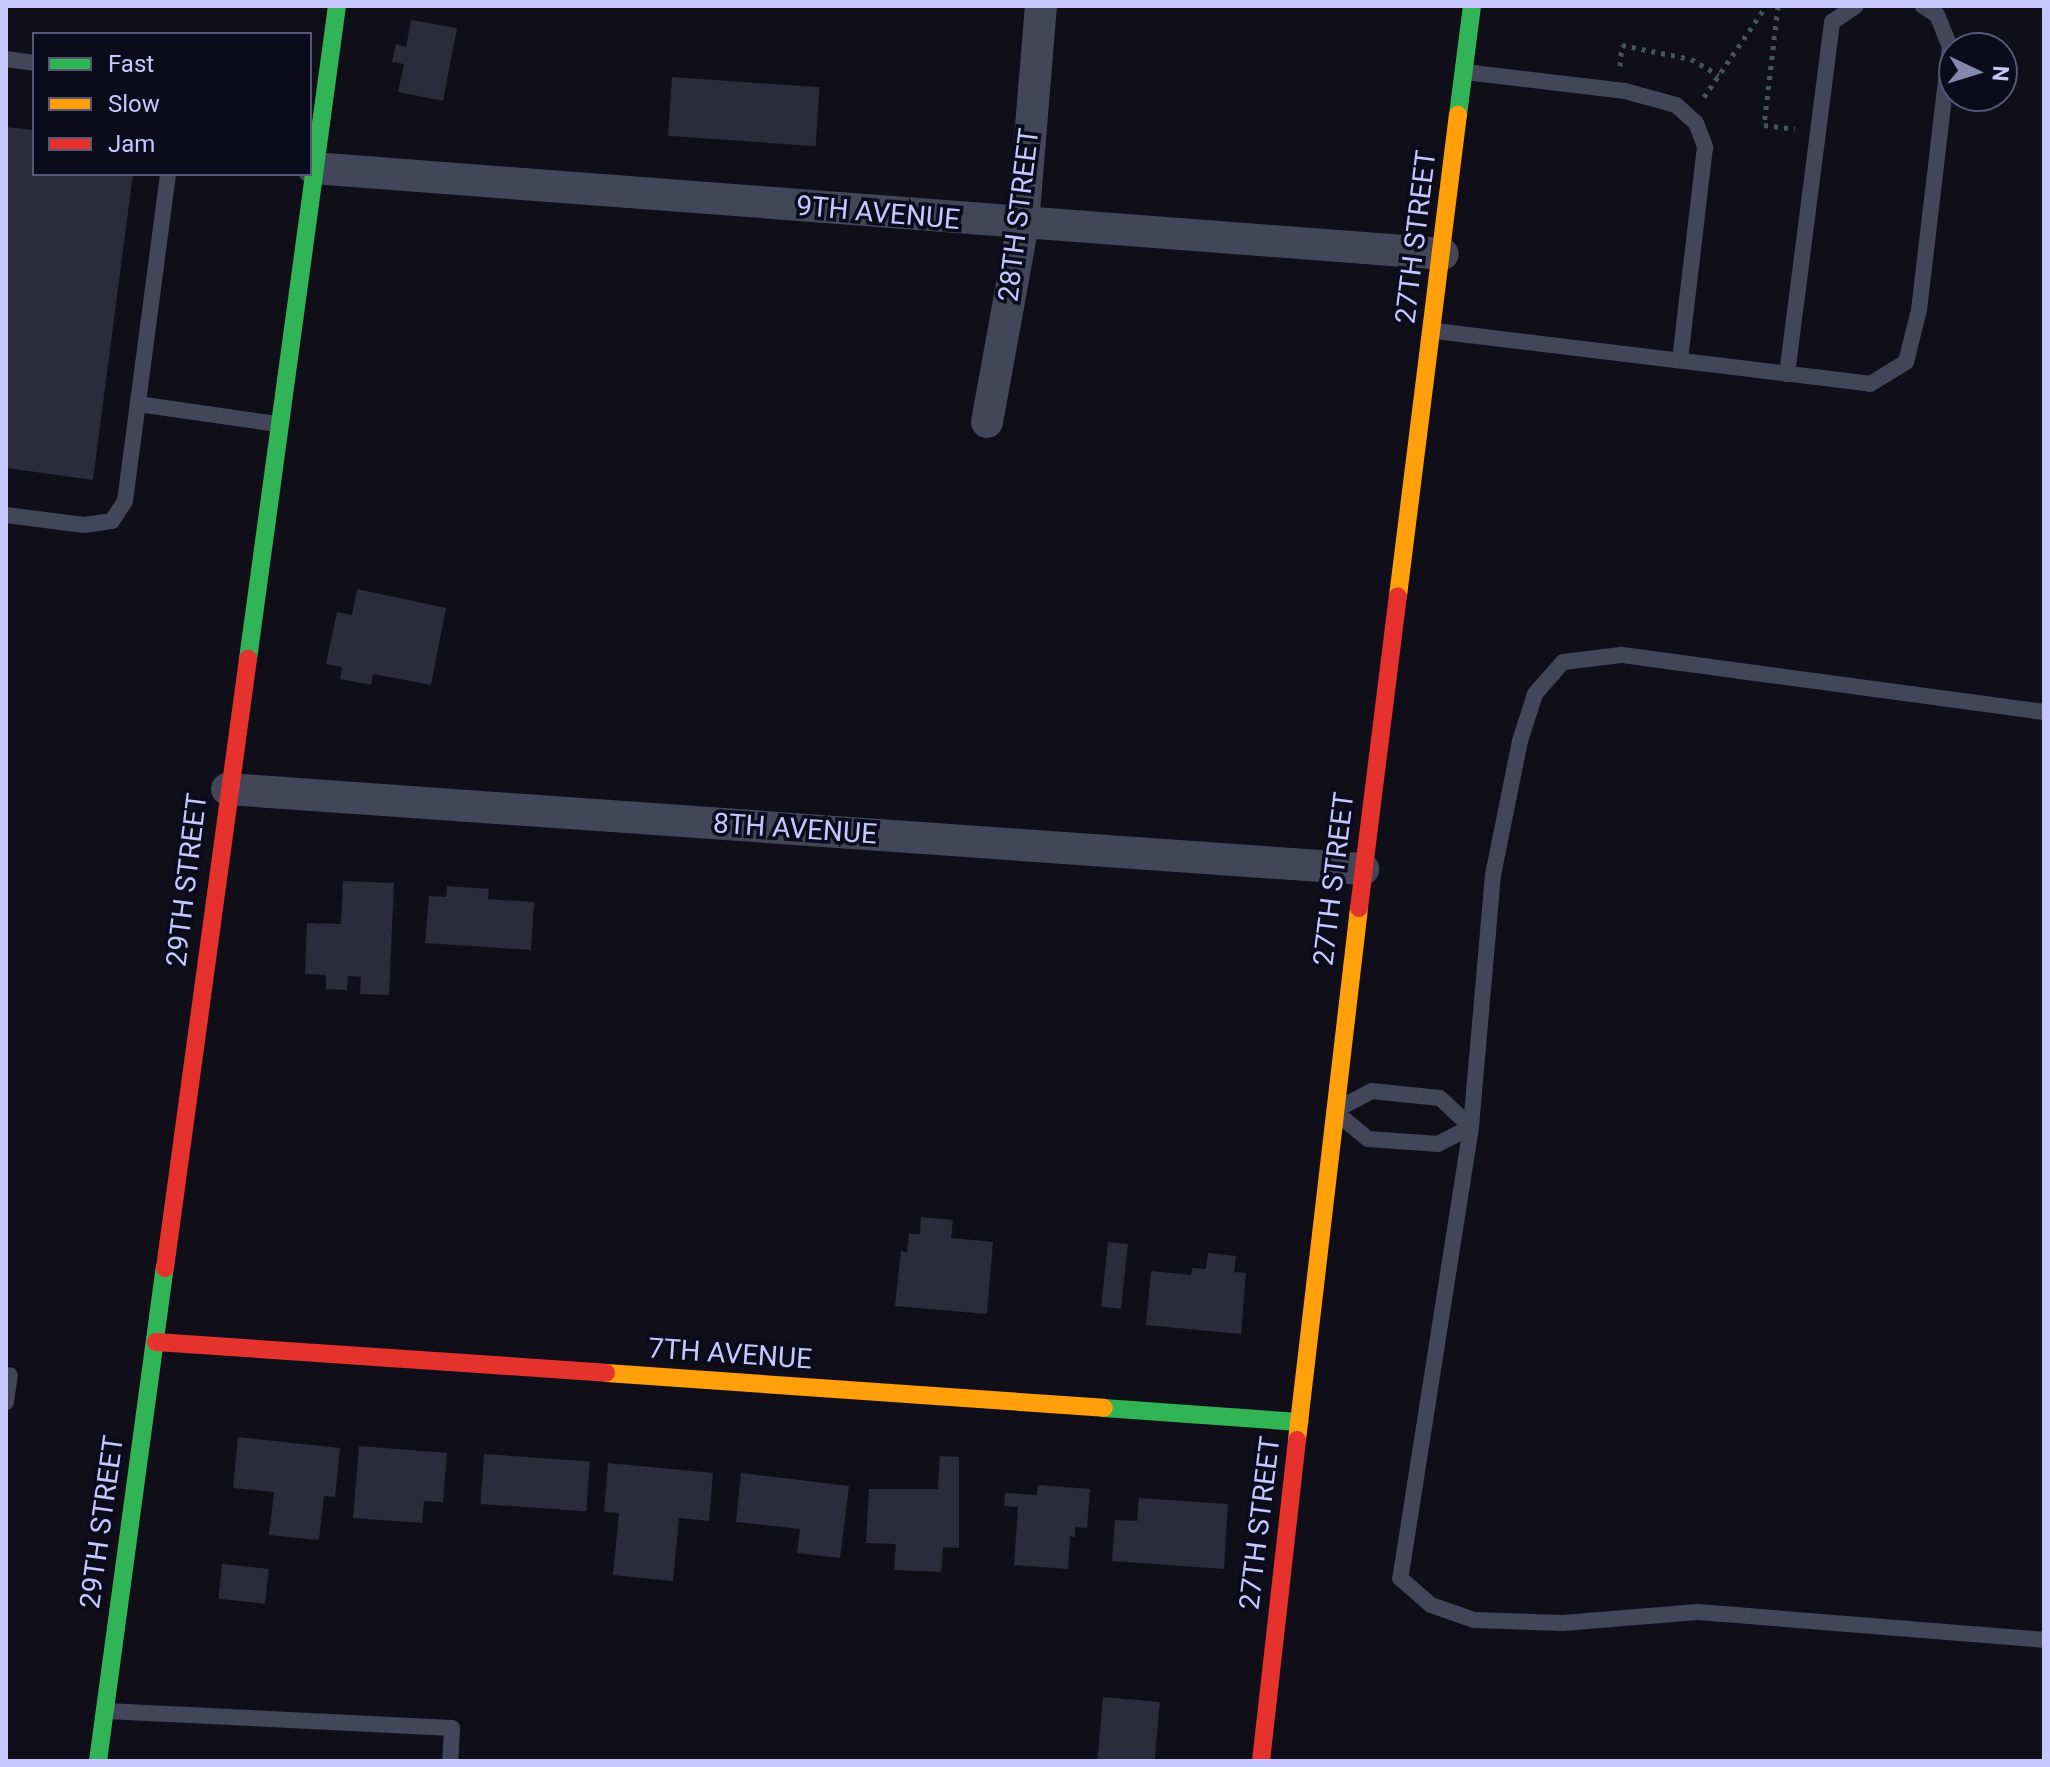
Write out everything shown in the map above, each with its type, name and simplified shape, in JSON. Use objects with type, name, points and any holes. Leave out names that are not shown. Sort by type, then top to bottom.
[{"type":"street","name":"29TH STREET","points":[[312,175],[316,100],[337,6]]},
{"type":"street","name":"28TH STREET","points":[[987,422],[1023,224],[1041,6]]},
{"type":"street","name":"27TH STREET","points":[[1261,1761],[1363,869],[1472,6]]},
{"type":"street","name":"9TH AVENUE","points":[[313,168],[1443,254]]},
{"type":"street","name":"29TH STREET","points":[[98,1761],[312,176]]},
{"type":"street","name":"8TH AVENUE","points":[[227,789],[1363,869]]},
{"type":"street","name":"7TH AVENUE","points":[[156,1342],[1300,1422]]},
{"type":"lane","points":[[1787,374],[1832,22],[1856,6]]},
{"type":"lane","points":[[1433,331],[1870,384],[1906,362],[1919,310],[1950,47],[1937,15],[1923,6]]},
{"type":"lane","points":[[6,59],[32,63]]},
{"type":"lane","points":[[1465,72],[1617,89],[1676,105],[1690,117],[1705,147],[1680,361]]},
{"type":"lane","points":[[6,515],[84,525],[112,521],[125,501],[168,176]]},
{"type":"lane","points":[[138,404],[278,424]]},
{"type":"lane","points":[[2044,712],[1621,655],[1563,662],[1535,694],[1511,786],[1493,875],[1471,1127],[1400,1578],[1431,1605],[1474,1620],[1563,1623],[1698,1612],[2044,1640]]},
{"type":"lane","points":[[1372,1091],[1440,1098],[1471,1127],[1438,1144],[1368,1139],[1334,1111],[1372,1091]]},
{"type":"lane","points":[[6,1402],[10,1375]]},
{"type":"lane","points":[[104,1711],[452,1728],[450,1761]]},
{"type":"path","points":[[1690,117],[1766,6]]},
{"type":"path","points":[[1778,6],[1764,125],[1818,132]]},
{"type":"path","points":[[1617,89],[1622,45],[1691,59],[1719,75]]},
{"type":"building","points":[[411,20],[457,28],[443,101],[398,92],[404,64],[392,62],[396,44],[406,47]]},
{"type":"building","points":[[672,77],[820,87],[816,146],[668,136]]},
{"type":"building","points":[[6,127],[32,130],[32,176],[133,176],[93,480],[6,468]]},
{"type":"building","points":[[357,589],[446,608],[431,685],[373,674],[371,685],[340,679],[342,667],[326,664],[337,612],[352,615]]},
{"type":"building","points":[[343,881],[394,883],[389,995],[360,994],[361,977],[348,976],[347,990],[326,989],[326,975],[305,974],[307,923],[341,924]]},
{"type":"building","points":[[447,886],[489,889],[488,899],[534,902],[531,950],[425,943],[429,896],[446,897]]},
{"type":"building","points":[[921,1217],[953,1220],[951,1238],[993,1242],[987,1314],[895,1306],[901,1251],[907,1252],[909,1234],[920,1234]]},
{"type":"building","points":[[1108,1242],[1128,1244],[1121,1309],[1101,1307]]},
{"type":"building","points":[[1208,1253],[1236,1256],[1234,1272],[1246,1273],[1241,1334],[1146,1325],[1151,1271],[1191,1275],[1192,1268],[1206,1269]]},
{"type":"building","points":[[238,1437],[340,1448],[335,1497],[324,1496],[319,1540],[269,1535],[274,1492],[233,1488]]},
{"type":"building","points":[[359,1446],[447,1453],[443,1502],[424,1501],[422,1523],[353,1518]]},
{"type":"building","points":[[484,1454],[590,1461],[586,1511],[481,1504]]},
{"type":"building","points":[[940,1456],[959,1457],[959,1548],[943,1547],[941,1572],[894,1570],[896,1544],[866,1543],[869,1489],[938,1489]]},
{"type":"building","points":[[608,1463],[713,1473],[709,1521],[679,1518],[673,1581],[613,1575],[619,1513],[604,1512]]},
{"type":"building","points":[[741,1473],[849,1486],[840,1558],[797,1553],[800,1529],[736,1522]]},
{"type":"building","points":[[1038,1485],[1090,1489],[1087,1528],[1075,1527],[1075,1537],[1070,1536],[1068,1569],[1014,1565],[1018,1507],[1004,1506],[1005,1493],[1037,1495]]},
{"type":"building","points":[[1139,1498],[1228,1504],[1224,1569],[1112,1561],[1115,1520],[1137,1521]]},
{"type":"building","points":[[222,1564],[269,1569],[265,1604],[218,1599]]},
{"type":"building","points":[[1103,1697],[1160,1702],[1155,1761],[1097,1761]]},
{"type":"traffic: fast","points":[[248,659],[337,6]]},
{"type":"traffic: fast","points":[[1458,115],[1472,6]]},
{"type":"traffic: fast","points":[[98,1761],[165,1268]]},
{"type":"traffic: fast","points":[[1104,1408],[1300,1422]]},
{"type":"traffic: slow","points":[[1398,596],[1458,115]]},
{"type":"traffic: slow","points":[[1297,1440],[1359,908]]},
{"type":"traffic: slow","points":[[606,1373],[1104,1408]]},
{"type":"traffic: jam","points":[[1359,908],[1398,596]]},
{"type":"traffic: jam","points":[[165,1268],[248,659]]},
{"type":"traffic: jam","points":[[156,1342],[606,1373]]},
{"type":"traffic: jam","points":[[1261,1761],[1297,1440]]}]
